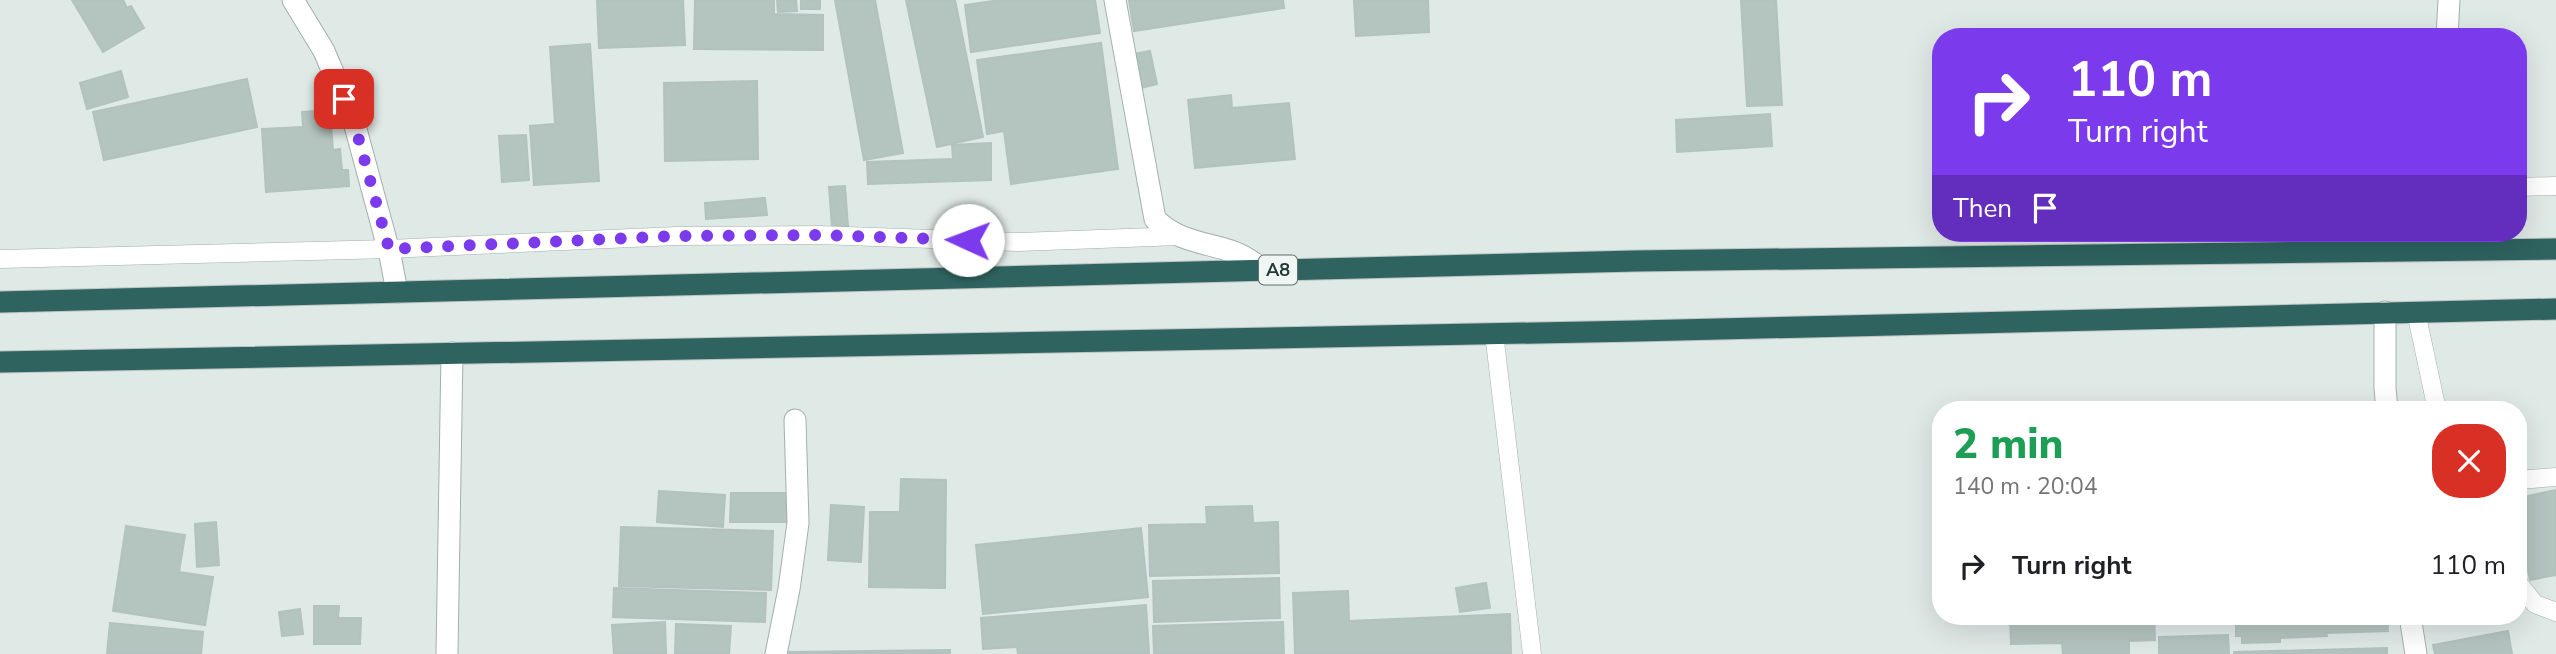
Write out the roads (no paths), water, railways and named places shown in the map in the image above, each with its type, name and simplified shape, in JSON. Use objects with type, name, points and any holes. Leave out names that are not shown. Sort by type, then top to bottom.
[{"type":"highway","name":"A8","points":[[0,302],[2436,242],[2556,249]]},
{"type":"highway","points":[[0,362],[2556,309]]},
{"type":"street","points":[[293,0],[324,51],[354,122],[389,249],[397,292]]},
{"type":"street","points":[[1115,0],[1155,219],[1180,236],[1232,251],[1265,270]]},
{"type":"street","points":[[2447,28],[2449,0]]},
{"type":"street","points":[[2385,312],[2386,401]]},
{"type":"street","points":[[447,654],[452,353]]},
{"type":"street","points":[[776,654],[798,523],[795,420]]},
{"type":"street","points":[[2411,625],[2416,654]]},
{"type":"lane","points":[[2527,187],[2556,186]]},
{"type":"lane","points":[[0,259],[389,249],[676,236],[818,235],[1018,242],[1180,236]]},
{"type":"lane","points":[[2416,312],[2435,401]]},
{"type":"lane","points":[[1494,333],[1532,654]]},
{"type":"lane","points":[[2527,479],[2556,477]]},
{"type":"lane","points":[[2527,594],[2535,604],[2556,612]]}]
